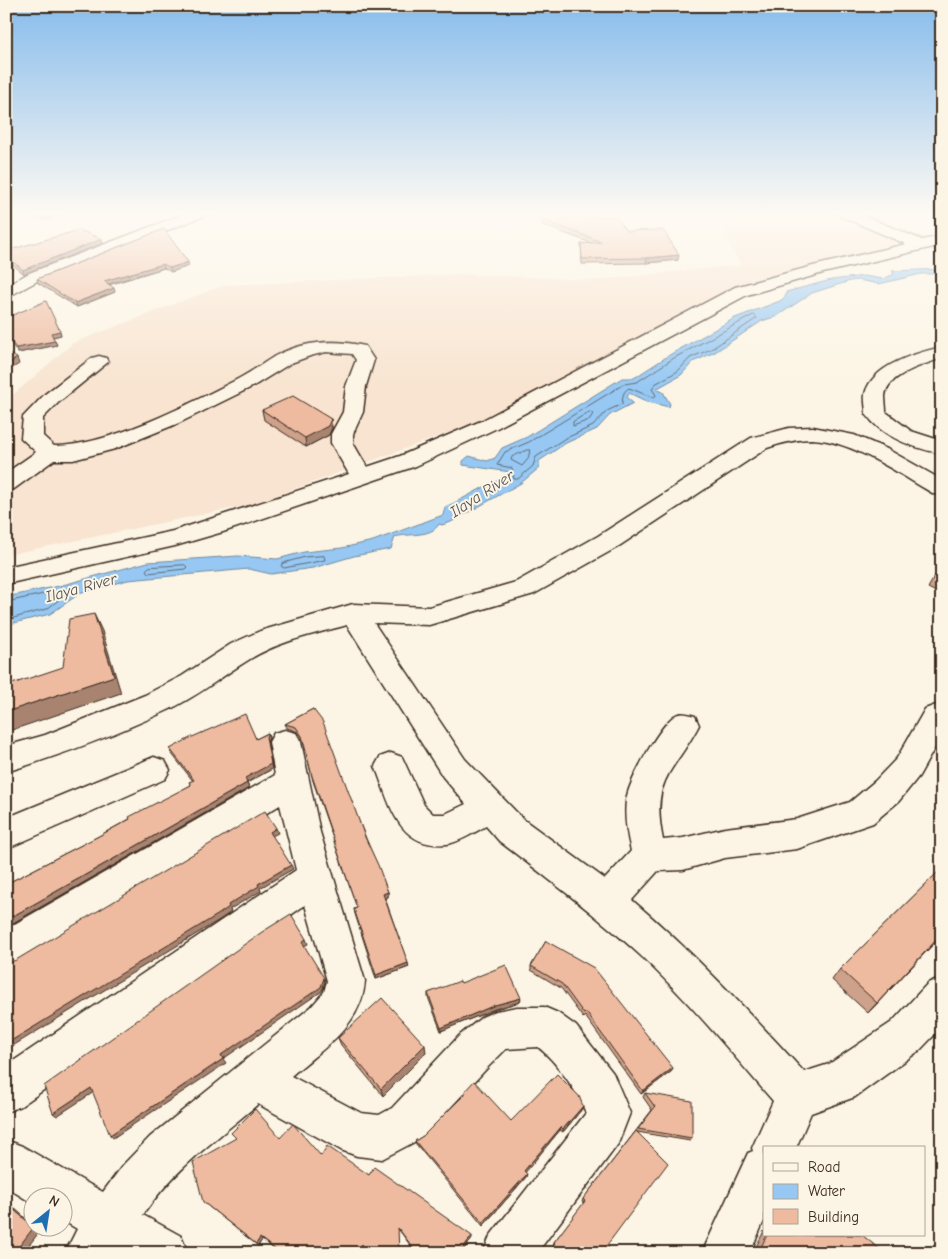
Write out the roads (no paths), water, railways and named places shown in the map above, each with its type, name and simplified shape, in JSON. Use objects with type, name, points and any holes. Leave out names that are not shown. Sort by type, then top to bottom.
[{"type":"street","points":[[6,293],[46,272]]},
{"type":"street","points":[[6,576],[214,527],[408,461],[488,425],[741,291],[809,272]]},
{"type":"street","points":[[6,484],[50,453],[73,453],[107,444],[172,419],[245,384],[284,359],[326,347],[358,350],[365,360],[356,386],[353,412],[342,434],[342,443],[362,477]]},
{"type":"street","points":[[942,352],[901,367],[881,381],[875,395],[876,414],[885,422],[904,435],[942,448]]},
{"type":"street","points":[[50,453],[32,438],[34,417],[52,398],[99,362]]},
{"type":"street","points":[[6,759],[52,745],[156,703],[192,684],[240,651],[270,638],[352,613],[429,616],[525,588],[607,542],[759,444],[789,434],[813,433],[846,440],[879,454],[942,489]]},
{"type":"street","points":[[352,613],[454,768],[511,830],[606,902],[655,944],[710,1000],[797,1096]]},
{"type":"street","points":[[606,902],[649,856],[683,854],[725,843],[797,834],[861,812],[887,791],[908,767],[936,717]]},
{"type":"street","points":[[649,856],[642,826],[642,800],[654,768],[684,725]]},
{"type":"street","points":[[99,1237],[139,1181],[166,1153],[253,1079],[334,1014],[345,997],[346,981],[315,877],[291,782],[285,742]]},
{"type":"street","points":[[391,766],[412,814],[425,828],[448,829],[491,808]]},
{"type":"street","points":[[6,834],[154,770]]},
{"type":"street","points":[[6,950],[291,782]]},
{"type":"street","points":[[6,1091],[315,877]]},
{"type":"street","points":[[775,1146],[797,1096],[840,1082],[906,1036],[942,997]]},
{"type":"street","points":[[253,1079],[358,1134],[382,1138],[407,1123],[474,1050],[496,1031],[517,1027],[544,1027],[562,1040],[598,1088],[608,1113],[603,1130],[506,1253]]},
{"type":"street","points":[[6,1162],[99,1237],[164,1253]]},
{"type":"street","points":[[726,1253],[763,1171]]},
{"type":"water","name":"Ilaya River","points":[[893,272],[942,272],[942,274],[921,274],[879,284],[858,280],[850,281],[812,293],[777,316],[762,321],[715,352],[693,362],[681,375],[656,389],[663,392],[670,404],[669,407],[648,402],[629,393],[627,398],[633,403],[610,415],[597,429],[566,443],[539,461],[539,468],[521,483],[451,522],[439,524],[431,531],[395,537],[391,549],[354,556],[313,568],[271,574],[249,569],[128,580],[82,592],[50,614],[6,625],[6,597],[59,586],[148,562],[238,556],[277,559],[304,552],[342,548],[373,541],[443,515],[445,507],[508,477],[510,472],[463,465],[463,461],[469,456],[487,461],[495,458],[502,448],[527,437],[622,378],[634,378],[671,354],[735,318],[780,301],[786,296],[786,292],[831,280],[864,276],[883,279],[894,274]]}]
